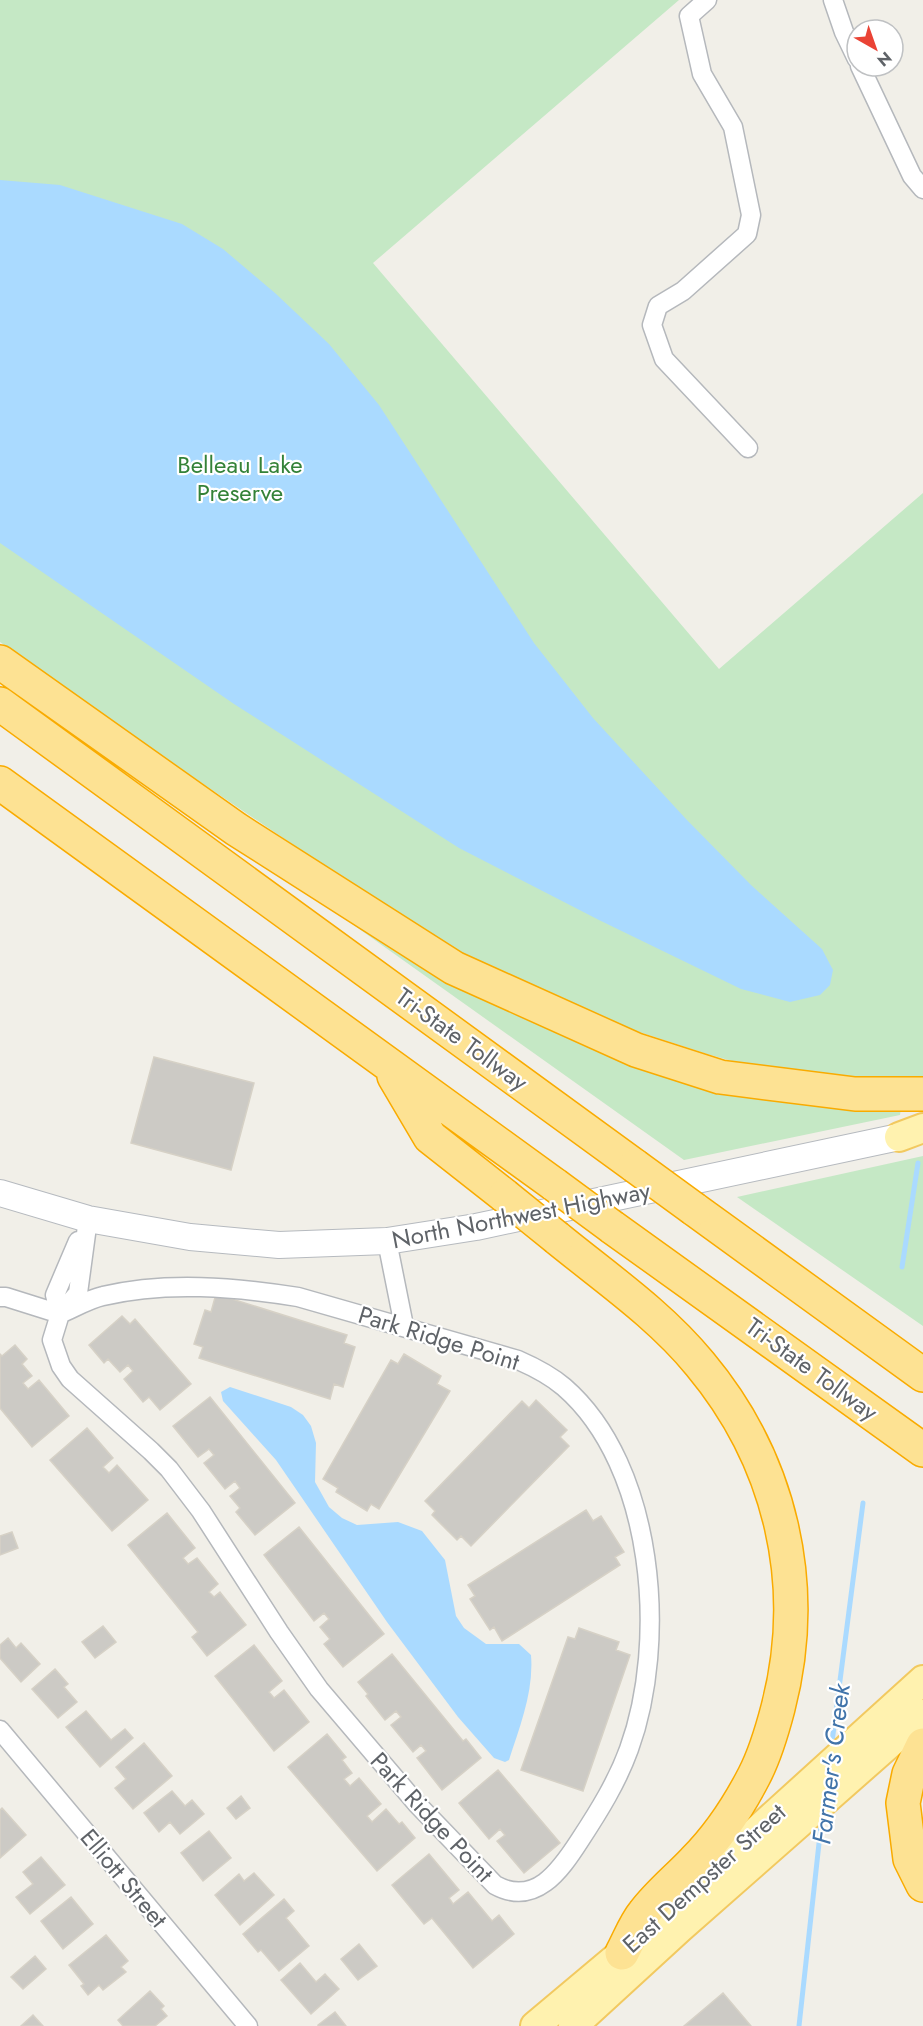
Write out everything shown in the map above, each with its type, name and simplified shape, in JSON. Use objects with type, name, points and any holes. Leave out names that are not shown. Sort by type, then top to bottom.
[{"type":"highway","points":[[0,662],[236,829],[454,968],[636,1050],[720,1077],[855,1095],[923,1094]]},
{"type":"highway","name":"Tri-State Tollway","points":[[0,704],[922,1374]]},
{"type":"highway","name":"Tri-State Tollway","points":[[0,783],[923,1450]]},
{"type":"highway","points":[[387,1064],[430,1137],[664,1327],[699,1363],[729,1402],[753,1443],[779,1514],[789,1564],[791,1626],[785,1683],[773,1728],[755,1774],[729,1820],[643,1913],[622,1953]]},
{"type":"highway","points":[[879,1418],[923,1474]]},
{"type":"highway","points":[[923,1745],[909,1774],[903,1803],[910,1859],[923,1885]]},
{"type":"main road","name":"North Northwest Highway","points":[[0,1193],[88,1219],[190,1237],[269,1244],[387,1241],[476,1227],[915,1134]]},
{"type":"main road","name":"East Dempster Street","points":[[573,2026],[680,1928],[825,1786],[923,1680]]},
{"type":"main road","name":"East Dempster Street","points":[[535,2026],[825,1786],[923,1714]]},
{"type":"street","points":[[707,0],[689,16],[702,74],[733,127],[751,215],[747,234],[683,291],[658,306],[652,326],[664,359],[748,448]]},
{"type":"street","points":[[833,0],[845,34]]},
{"type":"street","points":[[866,78],[912,176],[923,189]]},
{"type":"street","name":"Park Ridge Point","points":[[60,1314],[101,1296],[138,1290],[200,1287],[269,1292],[298,1297],[518,1360],[551,1377],[566,1389],[598,1427],[617,1460],[628,1486],[638,1520],[651,1612],[646,1676],[632,1739],[614,1785],[572,1852],[543,1885],[530,1891],[517,1893],[495,1886],[483,1875],[417,1804],[319,1689],[185,1488],[151,1451],[70,1379],[60,1366],[52,1340],[60,1314],[78,1293],[88,1219]]},
{"type":"street","points":[[387,1241],[404,1326]]},
{"type":"street","points":[[0,1297],[60,1314]]},
{"type":"street","name":"Elliott Street","points":[[0,1730],[248,2026]]},
{"type":"green space","name":"Belleau Lake Preserve","points":[[0,0],[679,0],[373,263],[719,669],[923,493],[923,1078],[921,1088],[775,1073],[707,1054],[633,1030],[543,993],[462,954],[400,917],[190,775],[0,642]]},
{"type":"green space","points":[[344,913],[768,1099],[818,1106],[901,1108],[900,1115],[684,1160],[341,916]]},
{"type":"green space","points":[[923,1156],[923,1326],[737,1197]]},
{"type":"water","points":[[0,180],[60,185],[182,224],[223,249],[275,293],[329,344],[379,405],[534,643],[593,718],[686,819],[751,885],[822,949],[833,970],[830,985],[820,995],[790,1002],[741,989],[459,848],[234,704],[0,543]]},
{"type":"water","points":[[230,1387],[291,1407],[303,1415],[311,1426],[316,1443],[315,1482],[329,1507],[342,1518],[357,1525],[398,1522],[422,1531],[445,1560],[456,1616],[464,1628],[486,1644],[519,1644],[531,1655],[528,1695],[509,1760],[505,1762],[494,1758],[458,1717],[387,1622],[276,1460],[223,1401],[221,1392]]},
{"type":"building","points":[[154,1057],[254,1083],[231,1170],[131,1143]]},
{"type":"building","points":[[216,1294],[347,1335],[344,1343],[355,1347],[343,1387],[334,1384],[330,1399],[199,1358],[203,1347],[194,1344],[205,1310],[211,1312]]},
{"type":"building","points":[[122,1316],[130,1324],[135,1319],[191,1384],[160,1410],[149,1397],[143,1402],[124,1379],[133,1371],[128,1365],[120,1372],[108,1359],[104,1363],[89,1345]]},
{"type":"building","points":[[15,1345],[27,1359],[22,1364],[32,1376],[23,1383],[28,1389],[39,1380],[69,1416],[32,1447],[0,1408],[0,1354],[2,1356]]},
{"type":"building","points":[[404,1354],[441,1376],[437,1384],[450,1391],[379,1509],[371,1504],[367,1511],[336,1492],[338,1488],[323,1479],[391,1360],[398,1364]]},
{"type":"building","points":[[210,1397],[295,1503],[255,1535],[236,1512],[240,1508],[230,1496],[240,1488],[235,1481],[225,1489],[204,1463],[214,1455],[209,1449],[198,1457],[173,1426]]},
{"type":"building","points":[[536,1400],[567,1430],[560,1437],[569,1446],[471,1546],[461,1536],[457,1540],[432,1515],[435,1511],[425,1501],[522,1401],[529,1408]]},
{"type":"building","points":[[87,1428],[113,1458],[103,1467],[109,1473],[117,1465],[148,1500],[112,1531],[50,1460]]},
{"type":"building","points":[[586,1510],[593,1521],[601,1516],[624,1552],[615,1557],[620,1565],[502,1641],[494,1627],[490,1630],[470,1599],[475,1596],[468,1585]]},
{"type":"building","points":[[167,1513],[195,1548],[183,1558],[188,1564],[197,1558],[218,1584],[209,1592],[214,1597],[220,1592],[246,1625],[207,1656],[192,1637],[198,1632],[128,1545]]},
{"type":"building","points":[[299,1527],[384,1634],[343,1667],[324,1644],[330,1639],[320,1627],[329,1619],[324,1613],[314,1621],[264,1555]]},
{"type":"building","points":[[12,1532],[18,1548],[0,1555],[0,1536]]},
{"type":"building","points":[[103,1626],[116,1642],[95,1658],[82,1642]]},
{"type":"building","points":[[579,1628],[619,1642],[616,1650],[630,1655],[583,1791],[521,1770],[568,1637],[575,1639]]},
{"type":"building","points":[[8,1638],[16,1648],[21,1643],[40,1664],[21,1682],[0,1658],[0,1645]]},
{"type":"building","points":[[254,1645],[282,1681],[269,1692],[274,1698],[284,1690],[309,1722],[274,1751],[215,1676]]},
{"type":"building","points":[[392,1654],[463,1741],[466,1739],[481,1758],[442,1790],[417,1758],[426,1751],[421,1745],[413,1752],[391,1725],[401,1717],[396,1711],[385,1720],[358,1682]]},
{"type":"building","points":[[55,1669],[68,1684],[64,1687],[77,1702],[58,1718],[32,1689]]},
{"type":"building","points":[[86,1711],[111,1740],[125,1729],[133,1738],[100,1767],[66,1727]]},
{"type":"building","points":[[327,1734],[346,1757],[342,1760],[352,1773],[344,1779],[350,1786],[359,1778],[381,1804],[367,1816],[372,1822],[386,1809],[399,1824],[402,1822],[415,1838],[377,1871],[288,1767]]},
{"type":"building","points":[[144,1743],[172,1776],[133,1809],[115,1788],[126,1779],[116,1767]]},
{"type":"building","points":[[498,1770],[560,1843],[524,1873],[497,1841],[505,1835],[500,1829],[489,1839],[459,1803]]},
{"type":"building","points":[[172,1791],[185,1806],[192,1800],[204,1814],[180,1834],[170,1822],[159,1832],[144,1813]]},
{"type":"building","points":[[241,1796],[250,1808],[236,1819],[227,1808]]},
{"type":"building","points":[[2,1808],[26,1835],[0,1858],[0,1810]]},
{"type":"building","points":[[209,1831],[231,1858],[203,1881],[181,1853]]},
{"type":"building","points":[[429,1854],[459,1890],[449,1898],[453,1904],[468,1892],[492,1921],[499,1915],[514,1934],[473,1968],[432,1918],[424,1924],[392,1885]]},
{"type":"building","points":[[41,1857],[65,1885],[30,1914],[16,1897],[33,1884],[23,1872]]},
{"type":"building","points":[[254,1873],[274,1895],[240,1925],[215,1895],[239,1874],[244,1881]]},
{"type":"building","points":[[71,1897],[93,1924],[63,1949],[41,1921]]},
{"type":"building","points":[[284,1899],[294,1911],[286,1918],[309,1946],[279,1971],[261,1950],[258,1952],[243,1934]]},
{"type":"building","points":[[106,1935],[128,1961],[121,1967],[126,1972],[103,1990],[99,1985],[88,1995],[81,1986],[84,1984],[69,1965]]},
{"type":"building","points":[[359,1944],[377,1966],[358,1980],[341,1959]]},
{"type":"building","points":[[35,1956],[46,1969],[23,1989],[11,1977]]},
{"type":"building","points":[[300,1963],[316,1982],[325,1974],[339,1989],[311,2014],[281,1980]]},
{"type":"building","points":[[150,1991],[164,2006],[161,2009],[167,2016],[155,2026],[123,2026],[118,2020]]},
{"type":"building","points":[[723,1993],[751,2026],[684,2026]]},
{"type":"building","points":[[335,2012],[346,2026],[318,2026],[318,2025]]},
{"type":"building","points":[[33,2015],[43,2026],[21,2026]]},
{"type":"waterway","name":"Farmer's Creek","points":[[902,1267],[918,1163]]},
{"type":"waterway","name":"Farmer's Creek","points":[[831,1750],[863,1503]]},
{"type":"waterway","name":"Farmer's Creek","points":[[799,2026],[822,1816]]}]
